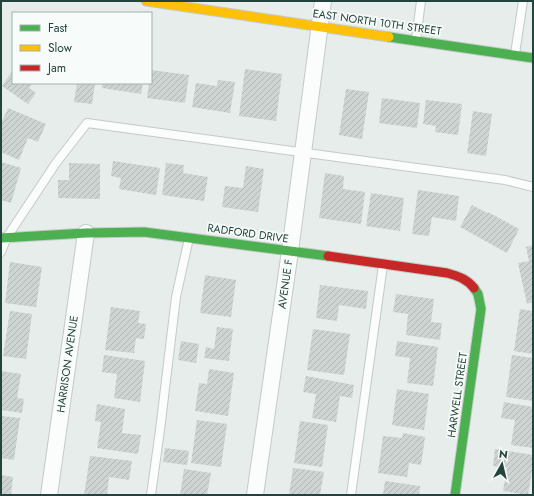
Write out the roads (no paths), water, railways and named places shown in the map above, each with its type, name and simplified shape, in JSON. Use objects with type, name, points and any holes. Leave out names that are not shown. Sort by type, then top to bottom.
[{"type":"street","name":"EAST NORTH 10TH STREET","points":[[146,1],[533,58]]},
{"type":"street","name":"AVENUE F","points":[[255,495],[290,251],[323,1]]},
{"type":"street","name":"RADFORD DRIVE","points":[[4,237],[144,232],[189,237],[447,273],[460,276],[473,285],[480,298]]},
{"type":"street","name":"HARRISON AVENUE","points":[[49,495],[86,233]]},
{"type":"street","name":"HARWELL STREET","points":[[455,495],[481,309],[480,298]]},
{"type":"lane","points":[[416,40],[422,1]]},
{"type":"lane","points":[[515,55],[523,1]]},
{"type":"lane","points":[[1,252],[4,237],[56,163],[87,123],[505,180],[533,187]]},
{"type":"lane","points":[[151,495],[176,297],[189,237]]},
{"type":"lane","points":[[351,495],[383,264]]}]
